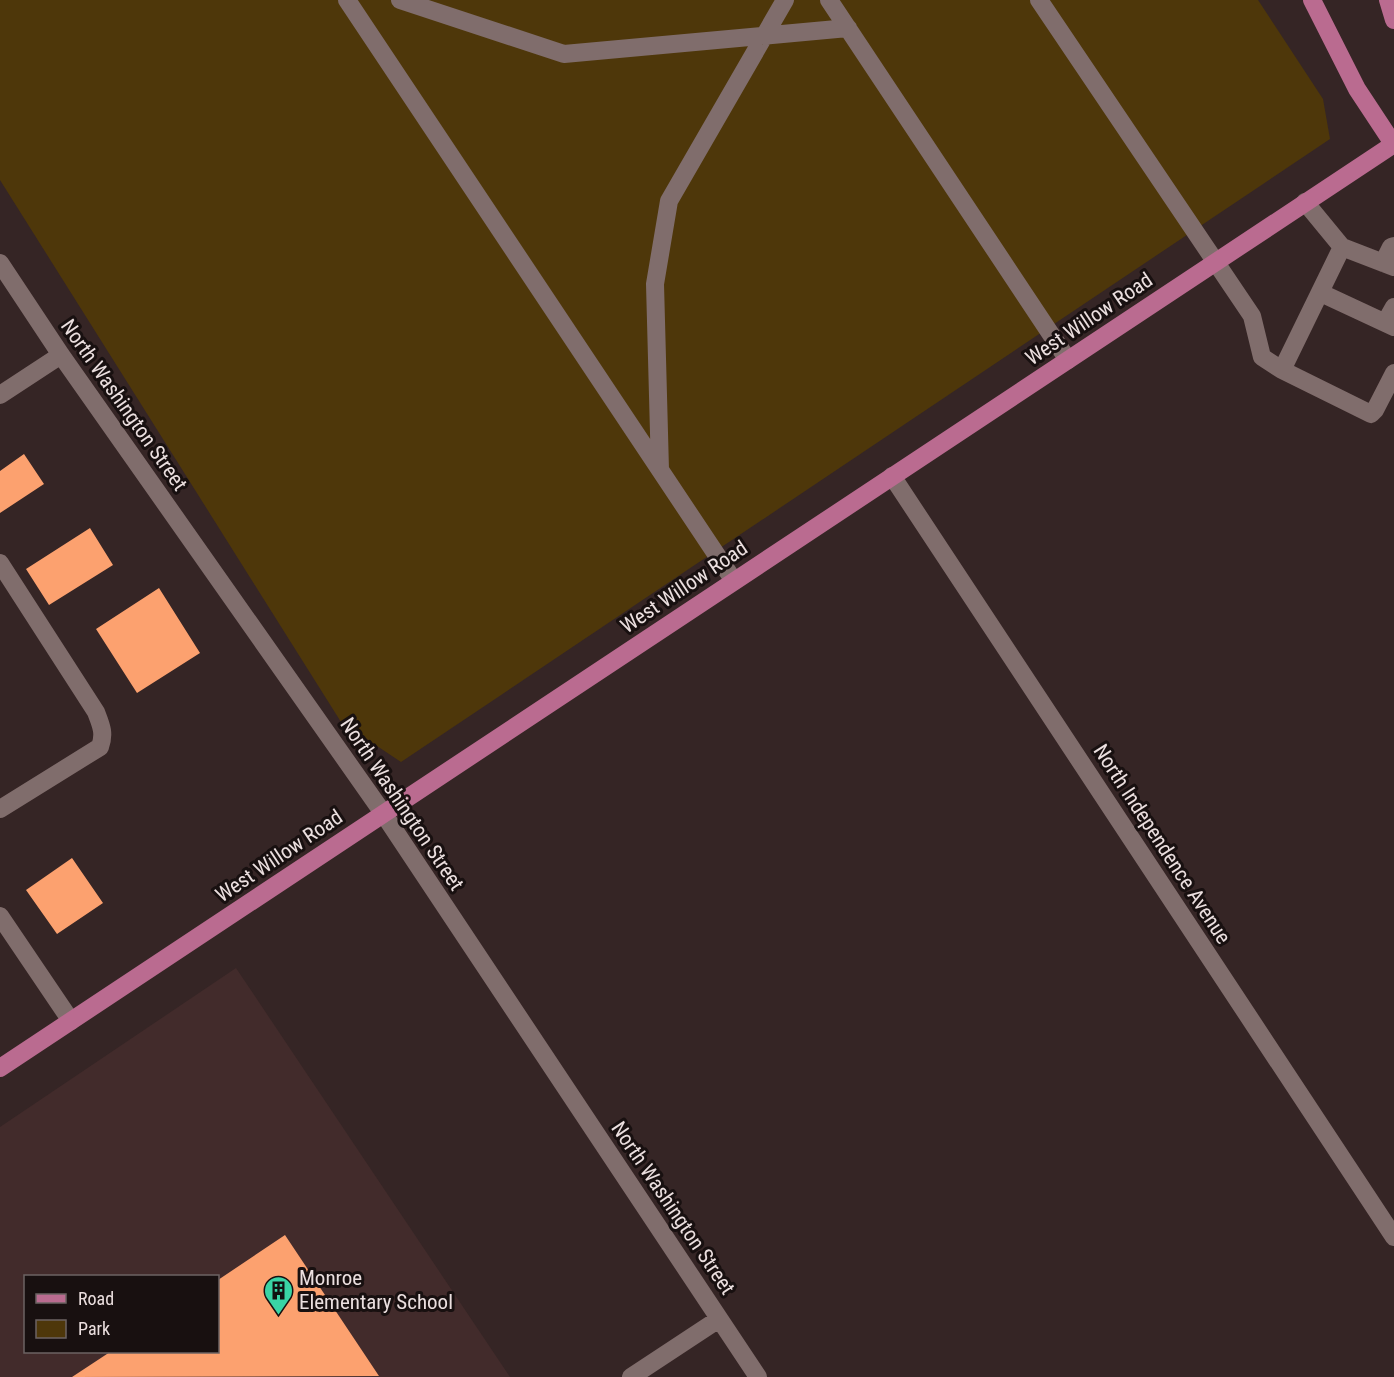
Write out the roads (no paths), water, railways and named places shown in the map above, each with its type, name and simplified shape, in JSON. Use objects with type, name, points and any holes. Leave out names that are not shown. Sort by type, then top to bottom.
[{"type":"main road","points":[[1311,0],[1357,89],[1394,144]]},
{"type":"main road","points":[[1388,0],[1394,20]]},
{"type":"main road","name":"West Willow Road","points":[[0,1068],[1394,144]]},
{"type":"street","points":[[347,0],[734,581]]},
{"type":"street","points":[[400,0],[564,54],[848,28]]},
{"type":"street","points":[[660,470],[656,284],[669,201],[785,0]]},
{"type":"street","points":[[830,0],[1068,360]]},
{"type":"street","points":[[1039,0],[1252,316],[1262,357],[1282,370],[1371,414],[1394,373]]},
{"type":"street","points":[[1305,202],[1342,247],[1389,265],[1391,247],[1394,246]]},
{"type":"street","points":[[1282,370],[1342,247]]},
{"type":"street","name":"North Washington Street","points":[[0,262],[61,355],[383,813],[758,1377]]},
{"type":"street","points":[[1321,293],[1389,325],[1394,307]]},
{"type":"street","points":[[0,395],[61,355]]},
{"type":"street","name":"North Independence Avenue","points":[[892,476],[1394,1237]]},
{"type":"street","points":[[0,563],[96,712],[104,737],[100,747],[0,810]]},
{"type":"street","points":[[0,916],[71,1021]]},
{"type":"street","points":[[631,1377],[719,1319]]},
{"type":"place","name":"Monroe Elementary School","points":[[278,1316]]}]
